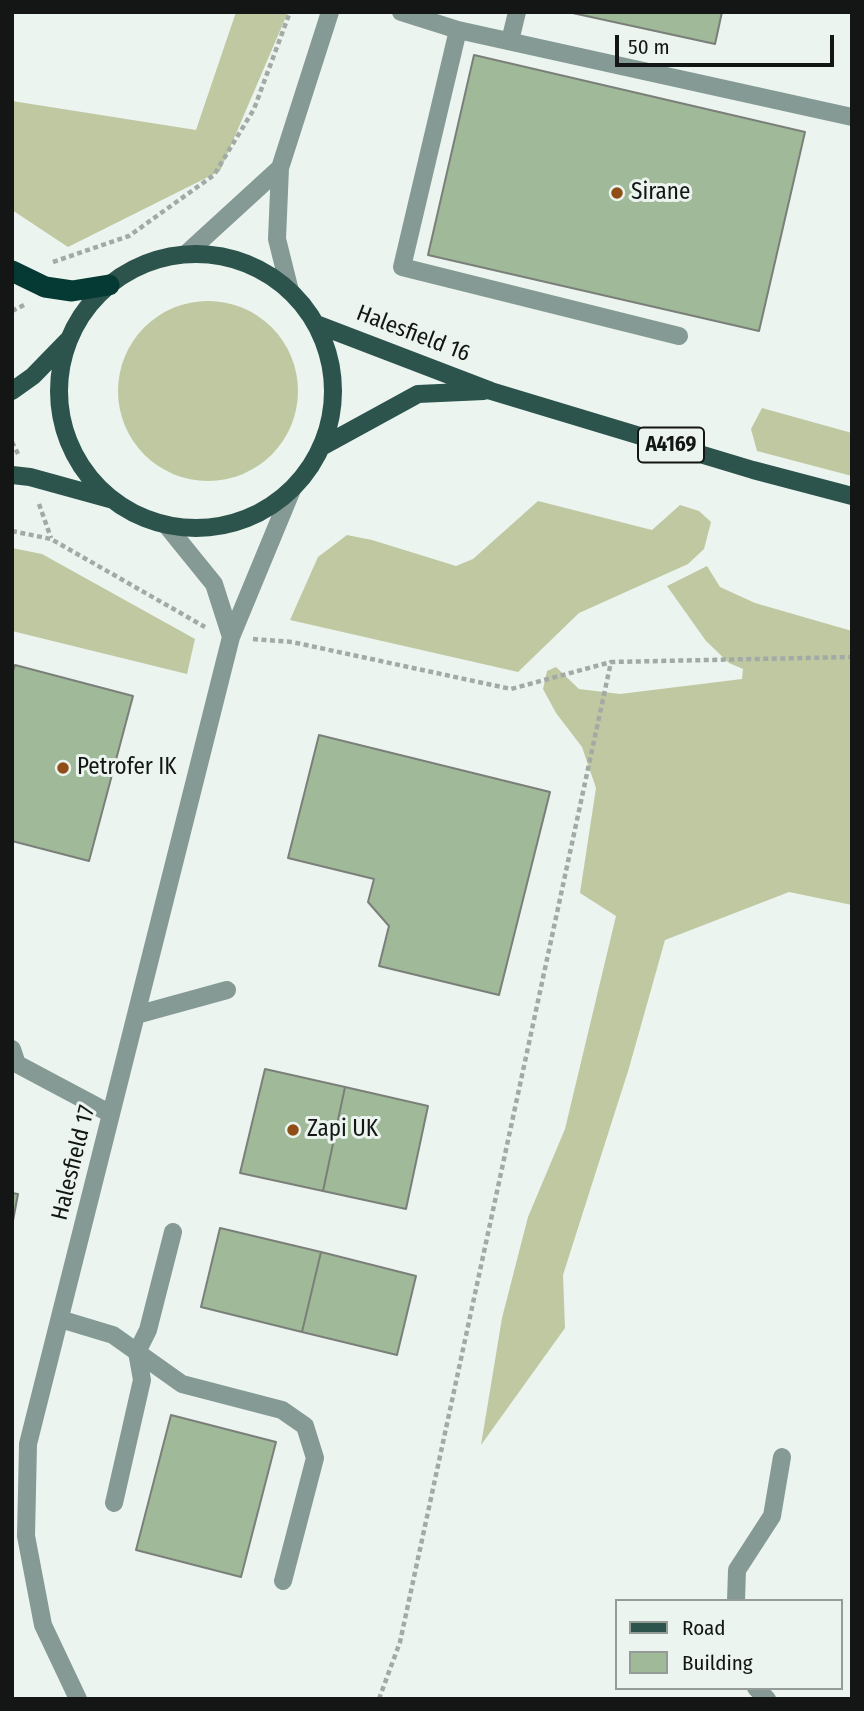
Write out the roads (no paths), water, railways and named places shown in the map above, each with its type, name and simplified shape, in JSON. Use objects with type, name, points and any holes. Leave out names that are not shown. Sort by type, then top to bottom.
[{"type":"highway","points":[[12,271],[45,287],[72,291],[109,285]]},
{"type":"main road","points":[[12,391],[33,376],[69,338],[86,309],[109,285],[145,264],[186,254],[223,257],[259,269],[290,291],[316,324],[331,363],[333,405],[323,446],[309,470],[291,492],[254,516],[211,528],[167,526],[137,515],[110,499],[30,477],[12,475]]},
{"type":"main road","name":"Halesfield 16","points":[[316,324],[491,391],[753,470],[852,495]]},
{"type":"main road","points":[[69,338],[59,382],[63,425],[80,466],[110,499]]},
{"type":"main road","name":"Halesfield 16","points":[[323,446],[418,394],[491,391]]},
{"type":"street","points":[[290,291],[277,239],[280,168],[330,12]]},
{"type":"street","points":[[401,12],[458,30],[852,117]]},
{"type":"street","points":[[510,41],[517,12]]},
{"type":"street","points":[[458,30],[402,267],[679,336]]},
{"type":"street","points":[[186,254],[280,168]]},
{"type":"street","name":"Halesfield 17","points":[[78,1699],[43,1625],[20,1494],[28,1444],[231,637],[291,492]]},
{"type":"street","points":[[167,526],[214,584],[231,637]]},
{"type":"street","points":[[136,1015],[228,990]]},
{"type":"street","points":[[12,1049],[17,1064],[111,1114]]},
{"type":"street","points":[[114,1503],[142,1380],[137,1352],[148,1330],[173,1232]]},
{"type":"street","points":[[60,1319],[113,1335],[182,1384],[282,1410],[304,1426],[314,1458],[283,1581]]},
{"type":"street","points":[[736,1599],[737,1570],[772,1516],[782,1457]]},
{"type":"place","name":"Sirane","points":[[617,193]]},
{"type":"place","name":"Petrofer IK","points":[[63,768]]},
{"type":"place","name":"Zapi UK","points":[[293,1130]]}]
